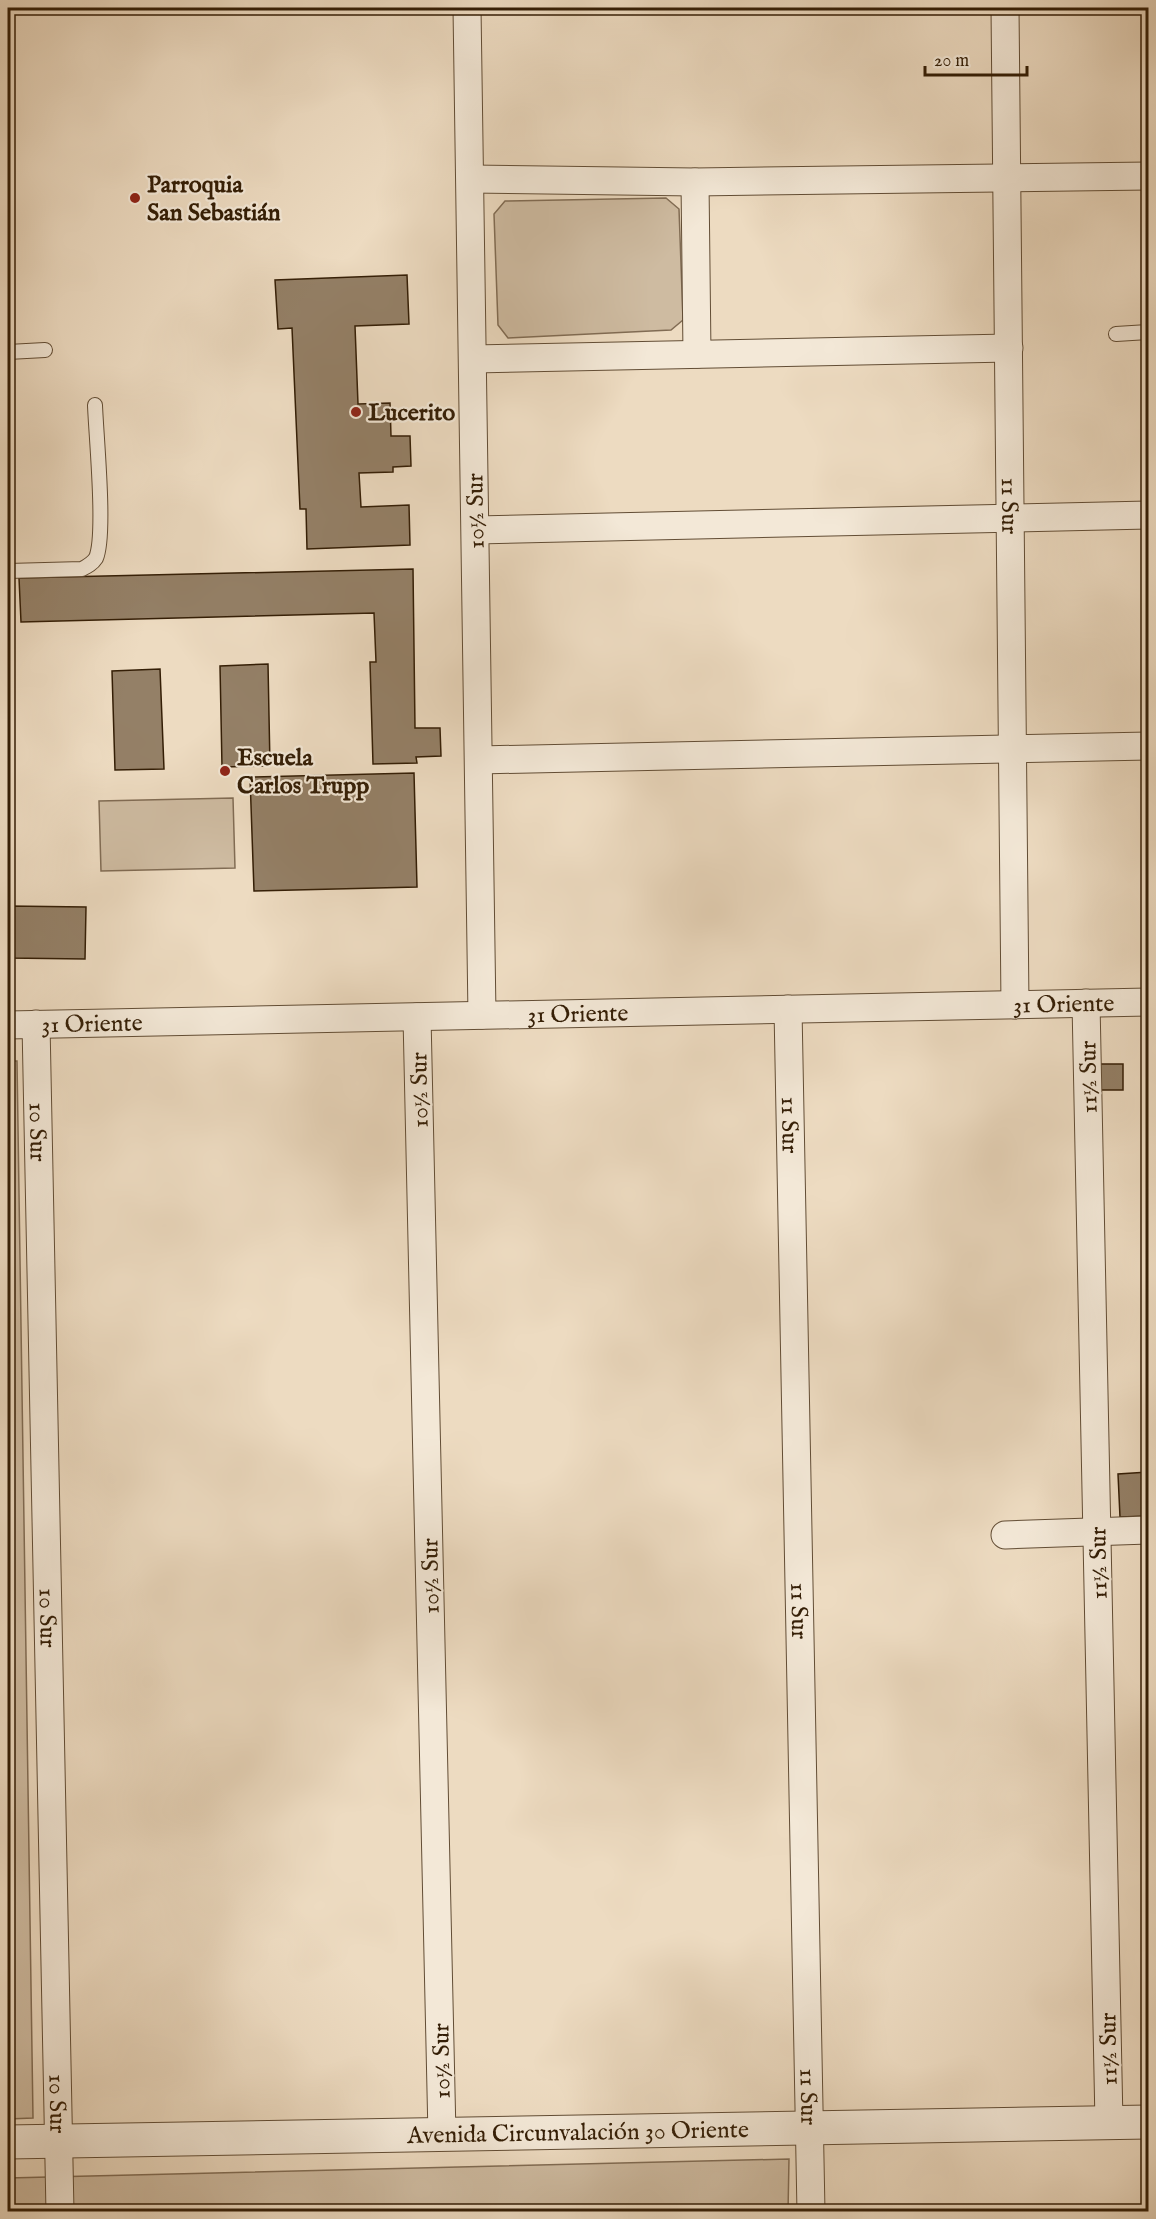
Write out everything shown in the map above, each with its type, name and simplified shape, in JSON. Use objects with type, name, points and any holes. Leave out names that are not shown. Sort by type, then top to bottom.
[{"type":"street","name":"10½ Sur","points":[[468,8],[482,1015]]},
{"type":"street","name":"11 Sur","points":[[1005,8],[1015,1005]]},
{"type":"street","points":[[471,179],[695,182],[1149,176]]},
{"type":"street","points":[[695,182],[697,354]]},
{"type":"street","points":[[473,359],[1008,348]]},
{"type":"street","points":[[476,530],[1149,514]]},
{"type":"street","points":[[479,760],[1149,746]]},
{"type":"street","name":"31 Oriente","points":[[8,1024],[1149,1002]]},
{"type":"street","name":"11½ Sur","points":[[1086,1003],[1109,2123]]},
{"type":"street","name":"11 Sur","points":[[788,1009],[811,2211]]},
{"type":"street","name":"10½ Sur","points":[[417,1017],[442,2135]]},
{"type":"street","name":"10 Sur","points":[[36,1024],[60,2211]]},
{"type":"street","points":[[1005,1535],[1149,1530]]},
{"type":"street","name":"Avenida Circunvalación 30 Oriente","points":[[8,2142],[1149,2122]]},
{"type":"lane","points":[[1116,334],[1149,332]]},
{"type":"lane","points":[[8,352],[45,350]]},
{"type":"lane","points":[[8,571],[82,569],[96,558],[100,534],[95,405]]},
{"type":"shaded area","points":[[666,198],[679,209],[683,320],[671,330],[508,338],[498,325],[494,214],[505,201]]},
{"type":"shaded area","points":[[233,798],[235,868],[101,871],[99,801]]},
{"type":"shaded area","points":[[8,1061],[17,1061],[33,2118],[8,2119]]},
{"type":"shaded area","points":[[789,2159],[788,2212],[8,2212],[8,2178]]},
{"type":"shaded area","points":[[1077,2207],[1077,2212],[925,2211],[925,2208]]},
{"type":"building","points":[[407,275],[409,324],[355,326],[358,404],[390,403],[391,436],[410,436],[411,466],[393,467],[393,472],[359,473],[361,507],[409,505],[410,545],[307,549],[306,509],[300,509],[292,328],[278,329],[275,280]]},
{"type":"building","points":[[413,569],[415,728],[440,728],[441,756],[416,757],[417,763],[373,764],[370,662],[376,662],[374,613],[21,622],[19,578]]},
{"type":"building","points":[[268,664],[270,766],[222,767],[220,666]]},
{"type":"building","points":[[160,669],[164,769],[115,770],[112,671]]},
{"type":"building","points":[[414,773],[417,887],[254,891],[250,777]]},
{"type":"building","points":[[8,906],[86,907],[85,959],[8,958]]},
{"type":"building","points":[[1100,1064],[1123,1064],[1123,1090],[1101,1090]]},
{"type":"building","points":[[1148,1472],[1148,1516],[1120,1517],[1118,1474]]},
{"type":"place","name":"Parroquia San Sebastián","points":[[135,198]]},
{"type":"place","name":"Lucerito","points":[[356,412]]},
{"type":"place","name":"Escuela Carlos Trupp","points":[[225,771]]}]
